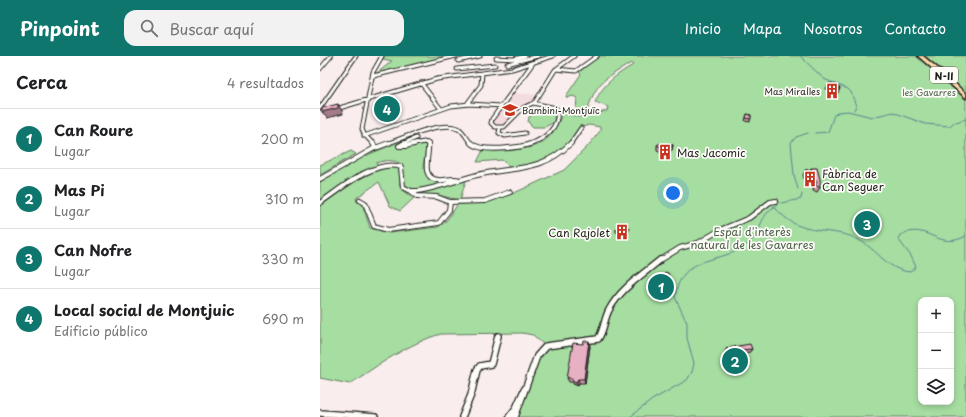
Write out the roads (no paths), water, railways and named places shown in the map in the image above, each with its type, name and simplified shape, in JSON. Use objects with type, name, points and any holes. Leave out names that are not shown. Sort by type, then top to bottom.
[{"type":"highway","name":"N-II","points":[[920,56],[939,71],[966,97]]},
{"type":"street","points":[[320,69],[331,56]]},
{"type":"street","points":[[325,111],[320,110],[356,56]]},
{"type":"street","points":[[375,147],[364,136],[362,129],[373,76],[382,56]]},
{"type":"street","points":[[373,76],[456,56],[458,61],[456,76]]},
{"type":"street","points":[[458,61],[480,56]]},
{"type":"street","points":[[495,71],[496,57],[514,59],[525,56]]},
{"type":"street","points":[[507,64],[514,64],[538,56]]},
{"type":"street","points":[[331,110],[421,84],[456,76],[515,68],[553,56]]},
{"type":"street","points":[[533,63],[491,122],[494,126],[500,128],[511,123],[522,109],[533,103],[556,69],[572,60],[574,56]]},
{"type":"street","points":[[556,69],[576,71],[597,56]]},
{"type":"street","points":[[514,59],[514,64]]},
{"type":"street","points":[[457,69],[495,65]]},
{"type":"street","points":[[467,104],[482,83],[482,73]]},
{"type":"street","points":[[421,84],[441,109]]},
{"type":"street","points":[[320,179],[375,147],[443,126],[451,126],[461,130],[471,145],[476,147],[527,146],[546,137],[558,116],[557,109],[553,106],[533,103]]},
{"type":"street","points":[[364,136],[441,109],[467,104],[501,106]]},
{"type":"street","points":[[500,128],[499,133],[503,136],[525,133]]},
{"type":"street","points":[[411,191],[423,191],[460,180],[545,163],[563,153],[581,128]]},
{"type":"street","points":[[417,135],[416,138],[404,143],[400,147],[427,142],[429,147],[426,168],[431,178],[435,180],[454,178],[460,180]]},
{"type":"street","points":[[320,203],[361,176],[389,164],[397,164],[401,167],[402,185],[416,196],[437,197],[450,202],[485,201],[510,192]]},
{"type":"street","points":[[360,200],[365,203],[374,226],[379,229],[388,230],[438,224],[449,210],[450,202]]},
{"type":"street","points":[[515,417],[528,385],[537,356],[542,349],[554,344],[586,342],[598,339],[601,335],[608,311],[615,301],[629,285],[665,257],[680,248],[698,243],[720,230],[743,221],[770,202],[776,201]]},
{"type":"street","points":[[462,417],[471,395],[477,370],[480,366],[491,364],[498,336]]},
{"type":"street","points":[[509,417],[528,385]]},
{"type":"street","points":[[320,413],[375,417]]},
{"type":"waterway","points":[[800,56],[824,79],[848,89],[851,92],[856,106],[854,110]]},
{"type":"waterway","points":[[815,133],[828,132],[834,115],[839,112],[848,111],[872,117],[893,112],[925,124],[950,126],[954,122]]},
{"type":"waterway","points":[[956,122],[966,119]]},
{"type":"waterway","points":[[798,189],[794,175],[791,143],[796,137],[808,133]]},
{"type":"waterway","points":[[781,203],[801,199],[802,194]]},
{"type":"waterway","points":[[630,417],[652,400],[687,380],[692,372],[694,363],[687,338],[687,323],[675,297],[679,282],[686,272],[694,266],[704,261],[727,255],[749,243],[756,234],[766,214],[774,207]]},
{"type":"waterway","points":[[774,207],[787,219],[797,225],[812,230],[844,234],[859,240],[895,268],[910,272],[916,267],[911,256],[898,239],[900,235],[910,232],[918,232],[926,233],[948,241],[966,236]]},
{"type":"place","name":"Mas Miralles","points":[[832,91]]},
{"type":"place","name":"Local social de Montjuic","points":[[387,109]]},
{"type":"place","name":"Bambini-Montjuïc","points":[[510,110]]},
{"type":"place","name":"Mas Jacomic","points":[[665,152]]},
{"type":"place","name":"Fàbrica de Can Seguer","points":[[810,179]]},
{"type":"place","name":"Can Nofre","points":[[867,224]]},
{"type":"place","name":"Can Rajolet","points":[[622,232]]},
{"type":"place","name":"Can Roure","points":[[661,287]]},
{"type":"place","name":"Mas Pi","points":[[735,361]]},
{"type":"park label","name":"les Gavarres","points":[[929,92]]},
{"type":"park label","name":"Espai d'interès natural de les Gavarres","points":[[752,237]]}]
